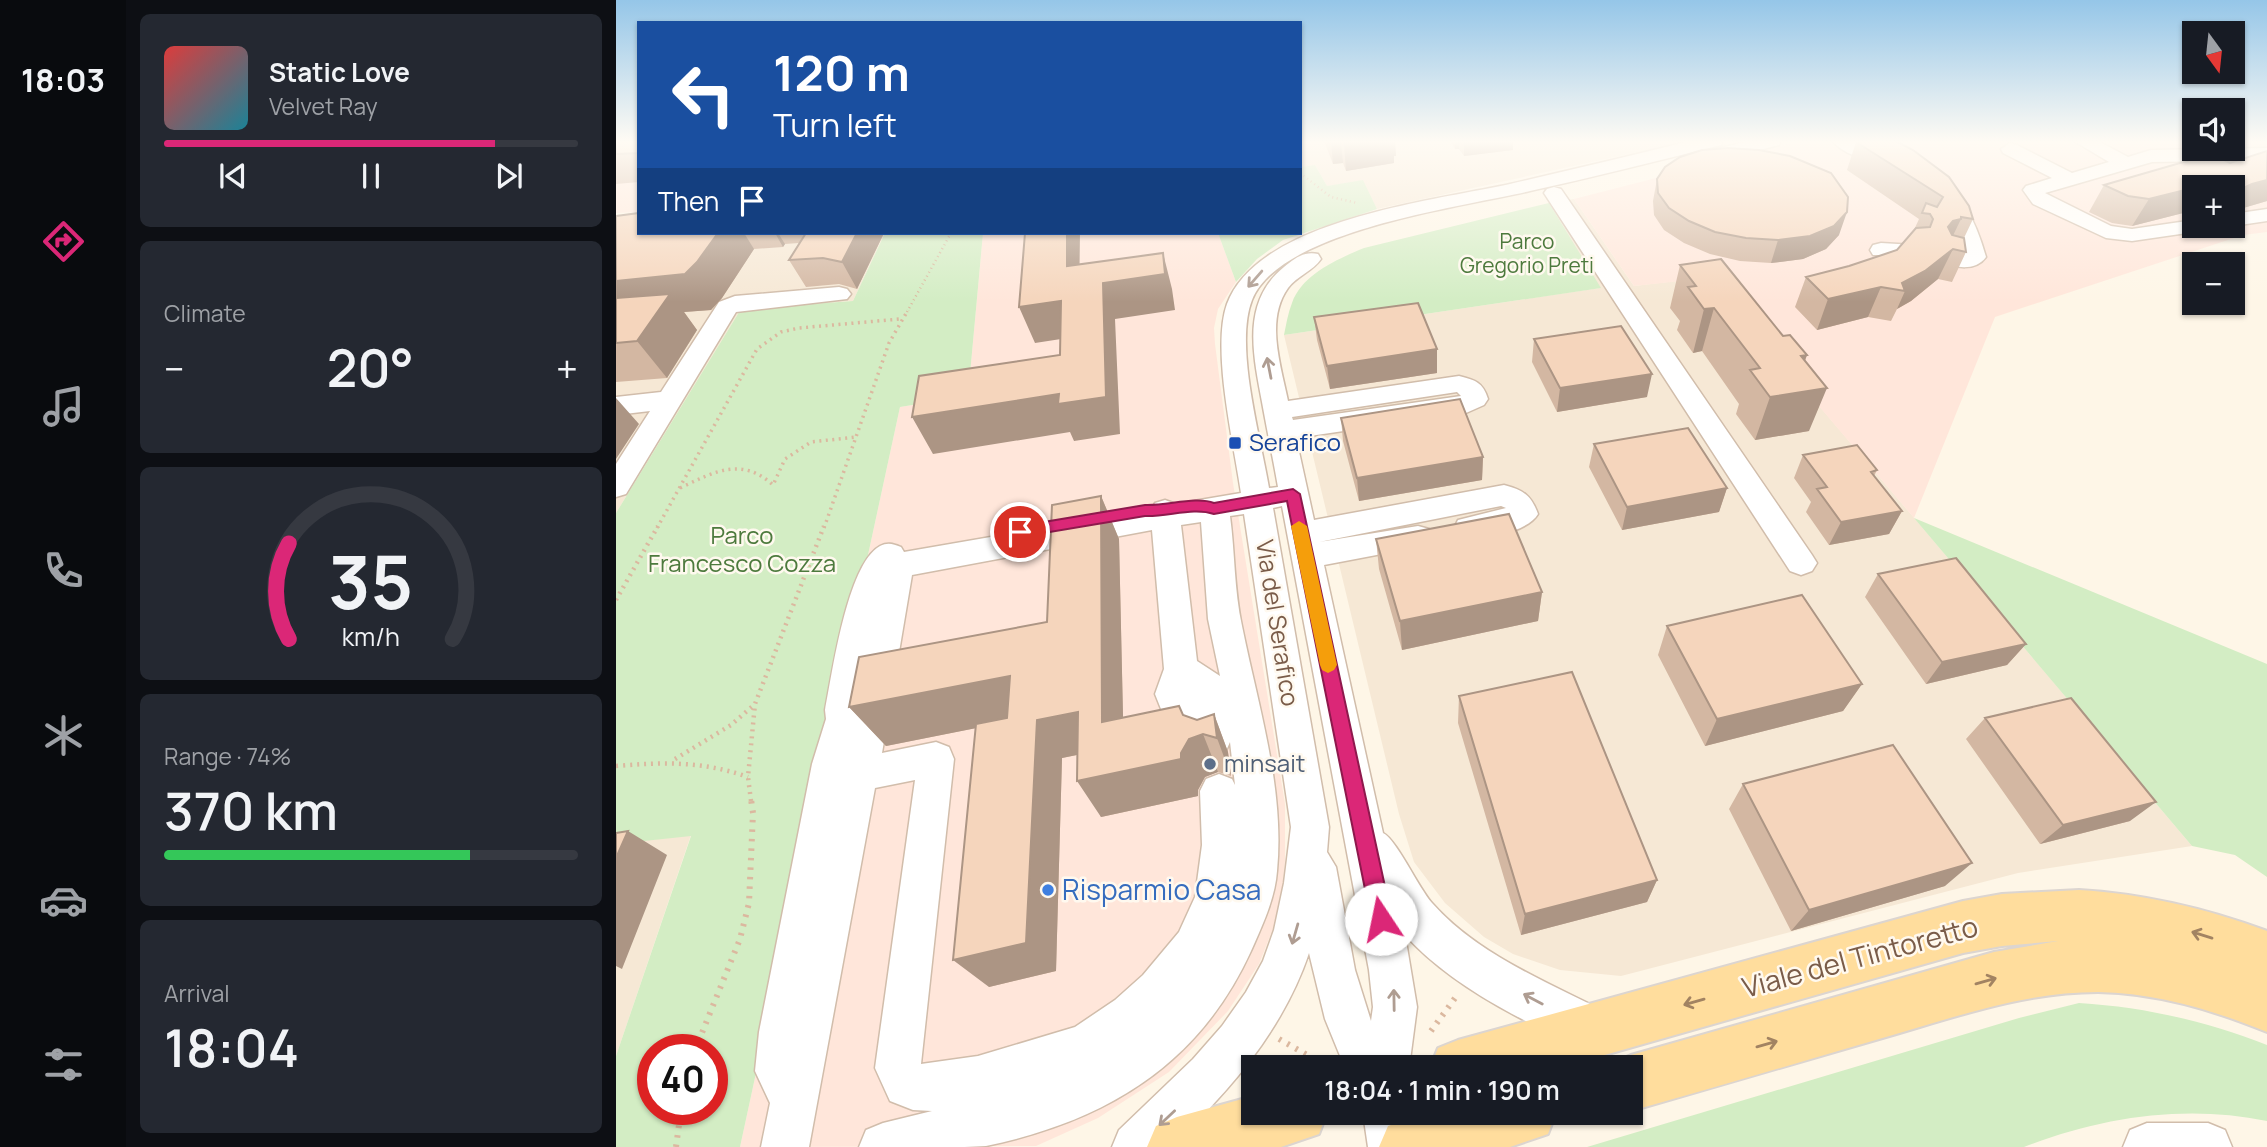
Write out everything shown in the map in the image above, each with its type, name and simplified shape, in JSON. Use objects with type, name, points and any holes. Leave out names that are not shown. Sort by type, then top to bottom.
[{"type":"main road","name":"Viale del Tintoretto","points":[[1444,1049],[1594,1030],[1963,927],[2027,916],[2081,914],[2123,917],[2190,932],[2267,957]]},
{"type":"main road","points":[[1643,1080],[1994,979],[2046,968],[2082,965],[2138,967],[2203,981],[2267,1005]]},
{"type":"main road","points":[[1177,1147],[1255,1125]]},
{"type":"main road","points":[[1409,1147],[1485,1125]]},
{"type":"street","name":"Via del Serafico","points":[[1363,1055],[1338,998],[1234,360],[1232,329],[1243,294],[1255,277],[1269,265],[1306,244],[1355,226],[1488,195]]},
{"type":"street","name":"Via del Serafico","points":[[1388,1055],[1393,1031],[1394,987],[1264,346],[1264,320],[1272,293],[1297,267],[1324,252],[1373,235],[1547,195]]},
{"type":"street","points":[[1555,195],[1801,563]]},
{"type":"street","points":[[1940,195],[1955,209],[1966,226],[1975,257],[1972,260],[1948,258]]},
{"type":"street","points":[[2034,195],[2106,232],[2132,235],[2182,228]]},
{"type":"street","points":[[2245,218],[2267,215]]},
{"type":"street","points":[[1881,250],[1907,250]]},
{"type":"street","points":[[616,487],[727,307],[735,303],[839,294]]},
{"type":"street","points":[[693,321],[719,319]]},
{"type":"street","points":[[1459,384],[1472,389],[1475,399],[1466,404],[1279,421],[1459,384]]},
{"type":"street","points":[[616,406],[669,400]]},
{"type":"street","points":[[785,1147],[859,774],[893,586],[899,568],[908,563],[1293,494]]},
{"type":"street","points":[[1504,495],[1519,502],[1523,514],[1513,520],[1303,545],[1504,495]]},
{"type":"street","points":[[883,1147],[1040,1107],[1089,1088],[1138,1062],[1174,1031],[1208,990],[1235,939],[1255,888],[1257,848],[1252,781],[1239,682],[1224,620],[1222,572],[1214,508]]},
{"type":"street","points":[[794,1098],[778,1071],[782,1032],[831,764],[844,719],[843,710],[864,599],[875,580],[878,564],[895,553],[1145,510],[1166,515]]},
{"type":"street","points":[[1166,515],[1181,669],[1173,694],[1178,708],[1212,731]]},
{"type":"street","points":[[859,774],[936,759],[898,1068],[902,1081],[909,1087],[921,1089],[992,1074],[1079,1049],[1098,1040],[1129,1018],[1155,995],[1202,932],[1217,899],[1223,845],[1219,791]]},
{"type":"street","name":"Via del Serafico","points":[[1361,819],[1386,869],[1421,922],[1475,966],[1594,1030]]},
{"type":"street","name":"Via del Serafico","points":[[1136,1147],[1228,1055],[1255,1021],[1272,993],[1296,930],[1307,878],[1310,827]]},
{"type":"street","points":[[1389,1125],[1392,1147]]},
{"type":"street","points":[[2147,1147],[2208,1147]]},
{"type":"path","points":[[1328,195],[1363,207]]},
{"type":"path","points":[[701,1034],[740,939],[749,902],[753,813],[748,777],[755,704],[824,529],[900,319],[950,235]]},
{"type":"path","points":[[616,600],[757,349],[770,338],[799,328],[900,319]]},
{"type":"path","points":[[678,488],[725,469],[736,468],[764,474],[773,485],[785,459],[811,442],[856,437]]},
{"type":"path","points":[[673,761],[731,725],[755,704]]},
{"type":"path","points":[[616,766],[673,761],[706,762],[748,777]]},
{"type":"path","points":[[1444,1049],[1463,988]]},
{"type":"path","points":[[1275,1037],[1307,1055]]},
{"type":"path","points":[[676,1147],[679,1125]]},
{"type":"shaded area","points":[[616,195],[637,195],[637,212],[616,213]]},
{"type":"shaded area","points":[[1370,195],[1443,195],[1377,209]]},
{"type":"shaded area","points":[[1591,195],[2182,195],[2182,238],[2234,238],[2192,252],[2182,252],[2182,255],[1995,317],[1914,518],[1710,278],[1634,286],[1574,199]]},
{"type":"shaded area","points":[[2245,195],[2267,195],[2267,232],[2245,235]]},
{"type":"shaded area","points":[[1574,199],[1634,286],[1710,277],[2192,846],[2018,873],[1621,976],[1560,970],[1513,954],[1484,937],[1445,903],[1414,862],[1399,814],[1284,335],[1600,288],[1549,203]]},
{"type":"shaded area","points":[[720,235],[884,235],[853,301],[741,309],[616,513],[616,253]]},
{"type":"shaded area","points":[[983,235],[1219,235],[1236,282],[1218,309],[1214,328],[1215,344],[1233,483],[1285,804],[1285,861],[1280,911],[1259,964],[1228,1011],[1169,1072],[1098,1118],[1036,1146],[740,1147],[900,407],[968,396]]},
{"type":"shaded area","points":[[691,835],[616,1056],[616,844]]},
{"type":"green space","points":[[1302,195],[1370,195],[1377,209],[1302,234]]},
{"type":"green space","name":"Parco Gregorio Preti","points":[[1549,203],[1601,288],[1284,335],[1289,311],[1297,293],[1312,276],[1343,257],[1364,248]]},
{"type":"green space","name":"Parco Francesco Cozza","points":[[884,235],[983,235],[968,396],[900,407],[740,1147],[616,1147],[616,1056],[691,836],[616,844],[616,513],[741,309],[853,301]]},
{"type":"green space","points":[[1219,235],[1298,235],[1283,240],[1257,259],[1236,282]]},
{"type":"green space","points":[[1914,518],[2267,664],[2267,877],[2235,855],[2192,846]]},
{"type":"green space","points":[[2079,1003],[2174,1016],[2267,1045],[2267,1121],[2205,1114],[2144,1116],[2083,1128],[2024,1147],[1587,1147],[2019,1018]]},
{"type":"building","points":[[1659,195],[1846,195],[1848,197],[1847,212],[1834,226],[1810,236],[1778,240],[1715,232],[1689,221],[1669,208]]},
{"type":"building","points":[[1939,195],[1961,195],[1969,206],[1973,219],[1961,217],[1948,227],[1952,235],[1964,238],[1966,252],[1953,249],[1925,271],[1902,283],[1905,291],[1881,287],[1828,299],[1806,277],[1897,250],[1916,228],[1930,227],[1933,219],[1930,214],[1922,213],[1926,203],[1937,207],[1943,197]]},
{"type":"building","points":[[2125,195],[2167,195],[2149,199],[2128,196]]},
{"type":"building","points":[[637,213],[637,235],[717,235],[685,274],[616,281],[616,216]]},
{"type":"building","points":[[805,235],[856,235],[842,262],[823,258],[789,260]]},
{"type":"building","points":[[1025,235],[1067,235],[1067,266],[1163,253],[1165,274],[1103,283],[1106,397],[1058,404],[1059,394],[912,417],[919,376],[1060,355],[1061,301],[1019,307]]},
{"type":"building","points":[[1721,259],[1783,336],[1790,335],[1807,355],[1801,356],[1827,388],[1770,397],[1750,370],[1760,368],[1714,308],[1704,309],[1688,287],[1696,286],[1680,265]]},
{"type":"building","points":[[670,294],[637,341],[616,343],[616,298]]},
{"type":"building","points":[[1418,303],[1437,349],[1327,366],[1314,317]]},
{"type":"building","points":[[1621,326],[1652,374],[1560,388],[1534,339]]},
{"type":"building","points":[[1460,399],[1483,457],[1357,478],[1341,418]]},
{"type":"building","points":[[1688,428],[1727,488],[1627,507],[1594,444]]},
{"type":"building","points":[[1857,445],[1877,470],[1871,472],[1902,511],[1841,522],[1817,489],[1827,487],[1803,455]]},
{"type":"building","points":[[1101,496],[1102,722],[1179,706],[1183,715],[1197,720],[1214,714],[1217,738],[1203,734],[1189,739],[1181,753],[1181,759],[1077,781],[1078,712],[1037,720],[1026,943],[953,960],[976,724],[1007,718],[1010,676],[849,707],[859,657],[1047,622],[1052,505]]},
{"type":"building","points":[[1509,514],[1542,592],[1400,621],[1376,539]]},
{"type":"building","points":[[1956,558],[2026,644],[1942,662],[1878,574]]},
{"type":"building","points":[[1802,595],[1862,684],[1717,719],[1667,626]]},
{"type":"building","points":[[1572,672],[1657,880],[1525,914],[1459,696]]},
{"type":"building","points":[[2071,698],[2156,802],[2063,825],[1985,718]]},
{"type":"building","points":[[1893,745],[1972,863],[1809,910],[1743,784]]},
{"type":"building","points":[[628,831],[616,858],[616,833]]},
{"type":"slow traffic","points":[[1299,526],[1328,665]]},
{"type":"place","name":"Serafico","points":[[1235,443]]},
{"type":"place","name":"minsait","points":[[1210,764]]},
{"type":"place","name":"Risparmio Casa","points":[[1048,890]]},
{"type":"route","points":[[1020,532],[1145,510],[1165,511],[1200,505],[1214,508],[1293,494],[1381,919]]}]
